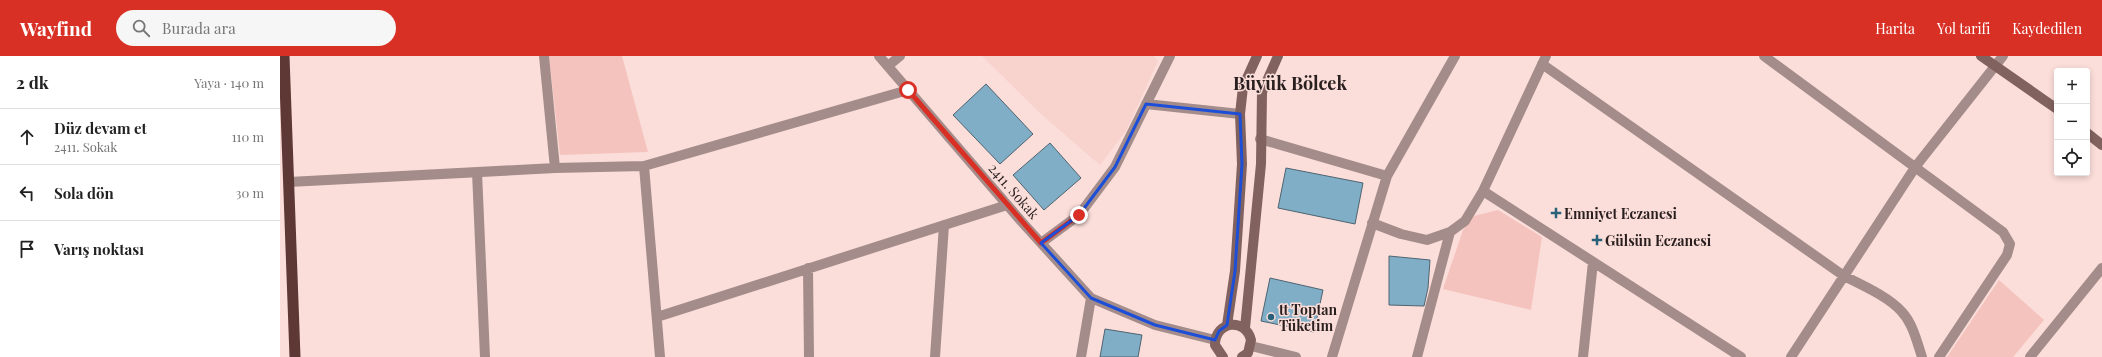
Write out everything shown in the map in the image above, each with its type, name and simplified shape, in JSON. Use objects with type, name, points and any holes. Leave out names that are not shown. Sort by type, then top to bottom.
[{"type":"highway","points":[[284,56],[295,357]]},
{"type":"main road","points":[[1227,325],[1235,271],[1242,164],[1240,114],[1243,87],[1257,56]]},
{"type":"main road","points":[[1245,328],[1261,164],[1260,139],[1262,92],[1278,56]]},
{"type":"main road","points":[[1981,56],[2054,107]]},
{"type":"main road","points":[[2090,135],[2102,145]]},
{"type":"main road","points":[[1223,357],[1217,350],[1215,340],[1219,330],[1227,325],[1234,324],[1245,328],[1249,334],[1251,346],[1248,353],[1242,357]]},
{"type":"street","points":[[544,56],[555,168]]},
{"type":"street","name":"2411. Sokak","points":[[880,56],[1007,205],[1091,298],[1155,325],[1215,340]]},
{"type":"street","points":[[888,66],[900,56]]},
{"type":"street","points":[[1041,243],[1079,215],[1115,168],[1168,56]]},
{"type":"street","points":[[1332,357],[1387,176],[1455,56]]},
{"type":"street","points":[[1764,56],[1916,166],[2003,232],[2010,244],[2007,255],[1939,357]]},
{"type":"street","points":[[1792,357],[1916,166],[2004,56]]},
{"type":"street","points":[[1372,223],[1401,234],[1427,240],[1450,232],[1465,221],[1483,191],[1544,60],[1844,276],[1881,296],[1902,312],[1914,332],[1922,357]]},
{"type":"street","points":[[289,182],[555,168],[644,166],[908,90]]},
{"type":"street","points":[[1146,104],[1240,114]]},
{"type":"street","points":[[1260,139],[1387,176]]},
{"type":"street","points":[[644,166],[660,357]]},
{"type":"street","points":[[477,172],[485,357]]},
{"type":"street","points":[[1483,191],[1741,357]]},
{"type":"street","points":[[657,317],[1007,205]]},
{"type":"street","points":[[935,357],[944,225]]},
{"type":"street","points":[[1417,357],[1450,232]]},
{"type":"street","points":[[1583,357],[1593,262]]},
{"type":"street","points":[[808,268],[809,357]]},
{"type":"street","points":[[2030,357],[2102,268]]},
{"type":"street","points":[[1081,357],[1091,298]]},
{"type":"street","points":[[1251,346],[1296,357]]},
{"type":"highlighted area","points":[[1146,104],[1240,114],[1242,164],[1235,271],[1227,325],[1219,331],[1215,340],[1155,325],[1091,298],[1041,243],[1079,215],[1115,167]]},
{"type":"shaded area","points":[[549,56],[622,56],[648,152],[560,155]]},
{"type":"shaded area","points":[[982,56],[1154,56],[1158,61],[1126,131],[1100,165],[1042,115]]},
{"type":"shaded area","points":[[1498,210],[1542,237],[1531,310],[1443,289],[1463,230],[1474,216]]},
{"type":"shaded area","points":[[1999,280],[2044,320],[2013,357],[1947,357]]},
{"type":"building","points":[[986,84],[1033,134],[1000,164],[953,115]]},
{"type":"building","points":[[1050,143],[1081,178],[1044,210],[1013,175]]},
{"type":"building","points":[[1286,168],[1363,183],[1355,224],[1278,208]]},
{"type":"building","points":[[1389,256],[1430,260],[1428,288],[1424,306],[1389,305]]},
{"type":"building","points":[[1270,278],[1323,290],[1314,332],[1261,321]]},
{"type":"building","points":[[1105,329],[1142,335],[1138,357],[1100,357]]},
{"type":"place","name":"Emniyet Eczanesi","points":[[1556,213]]},
{"type":"place","name":"Gülsün Eczanesi","points":[[1597,240]]},
{"type":"place","name":"tt Toptan Tüketim","points":[[1271,317]]},
{"type":"district","name":"Büyük Bölcek","points":[[1290,83]]},
{"type":"route","points":[[908,90],[1020,221],[1041,243],[1079,215]]}]
